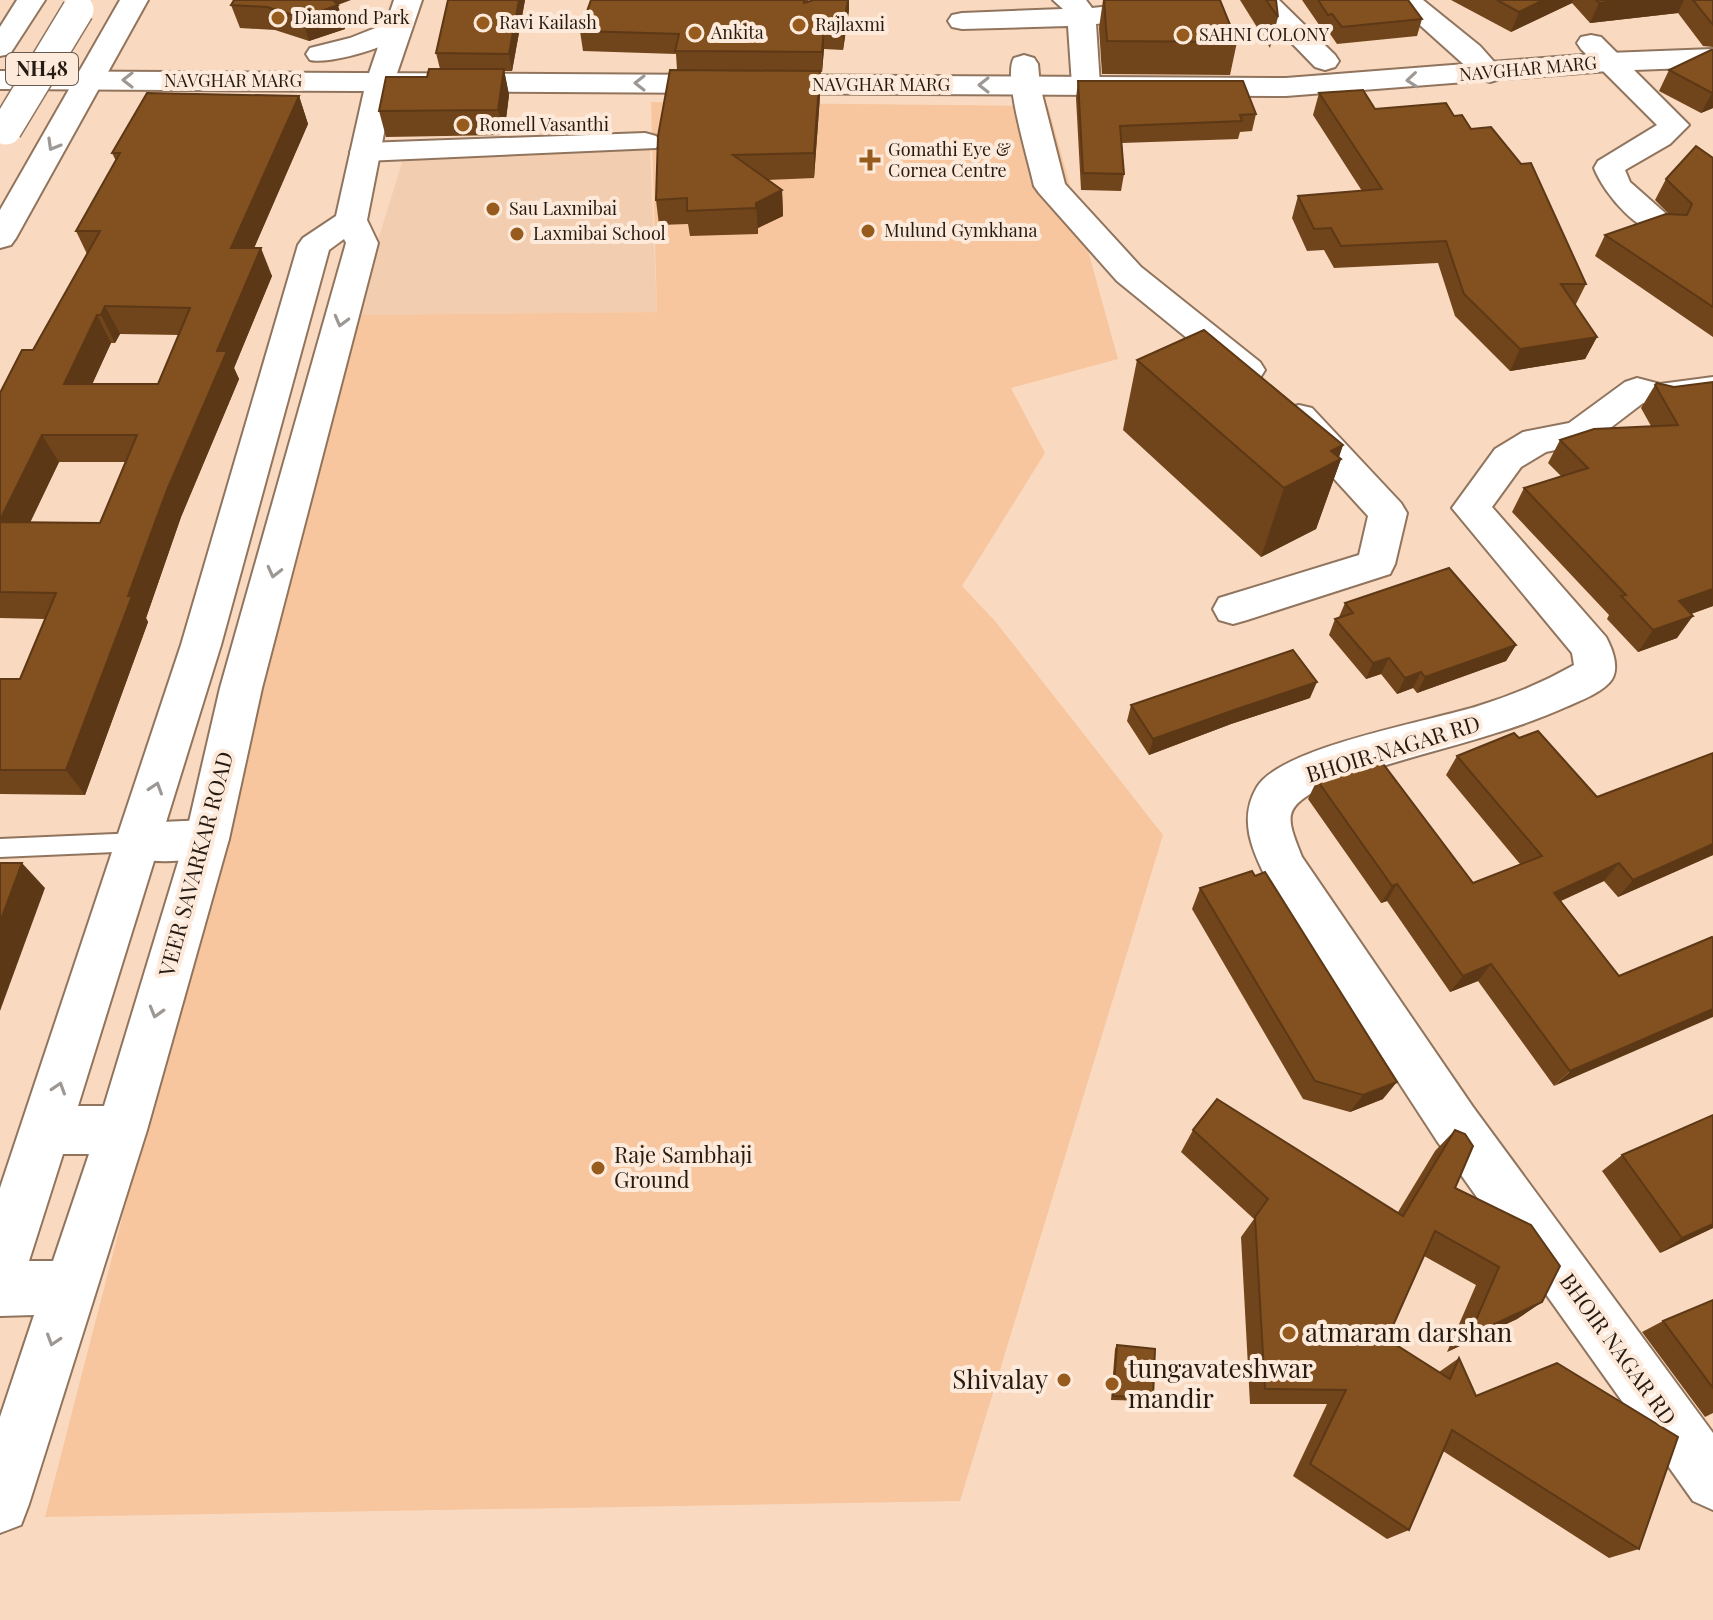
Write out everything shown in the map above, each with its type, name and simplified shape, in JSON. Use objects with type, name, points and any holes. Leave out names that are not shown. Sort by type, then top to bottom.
[{"type":"main road","points":[[0,238],[134,0]]},
{"type":"main road","name":"VEER SAVARKAR ROAD","points":[[0,1504],[122,1130],[207,839],[241,688],[362,243],[351,220],[384,68],[408,0]]},
{"type":"main road","points":[[1264,0],[1325,61]]},
{"type":"main road","points":[[1406,0],[1470,52],[1490,73]]},
{"type":"main road","name":"NH48","points":[[0,50],[28,4]]},
{"type":"main road","name":"NH48","points":[[3,134],[81,5]]},
{"type":"main road","points":[[962,21],[1074,9],[1179,6],[1191,15]]},
{"type":"main road","points":[[1074,9],[1084,74],[1470,52],[1600,53],[1674,125],[1667,134],[1617,160],[1609,168],[1616,186],[1662,227]]},
{"type":"main road","points":[[320,54],[360,44],[398,27]]},
{"type":"main road","name":"NAVGHAR MARG","points":[[0,80],[90,80],[384,68],[1084,74],[1286,87],[1490,73],[1600,53],[1702,48]]},
{"type":"main road","points":[[0,50],[135,52]]},
{"type":"main road","points":[[289,54],[320,54],[384,68]]},
{"type":"main road","points":[[1025,75],[1050,186],[1129,274],[1277,393],[1388,513],[1376,564],[1233,609]]},
{"type":"main road","points":[[365,152],[645,142]]},
{"type":"main road","points":[[0,1269],[12,1195],[45,1130],[187,690],[314,245],[351,220]]},
{"type":"main road","points":[[307,271],[355,271]]},
{"type":"main road","points":[[276,381],[326,382]]},
{"type":"main road","name":"BHOIR NAGAR RD","points":[[1713,389],[1660,396],[1637,390],[1579,433],[1536,441],[1508,458],[1471,508],[1592,648],[1595,672],[1564,692],[1485,721],[1324,767],[1293,780],[1274,795],[1266,819],[1283,866],[1455,1124],[1713,1481]]},
{"type":"main road","points":[[250,470],[298,472]]},
{"type":"main road","points":[[209,617],[262,619]]},
{"type":"main road","points":[[187,690],[241,688]]},
{"type":"main road","points":[[138,842],[207,839]]},
{"type":"main road","points":[[45,1130],[122,1130]]},
{"type":"main road","points":[[0,1289],[70,1287]]},
{"type":"lane","points":[[0,848],[138,842]]},
{"type":"shaded area","name":"Raje Sambhaji Ground","points":[[651,102],[1048,106],[1118,359],[1011,388],[1045,453],[962,586],[995,621],[1163,835],[960,1501],[45,1517],[355,315],[657,312]]},
{"type":"shaded area","name":"Laxmibai School","points":[[650,150],[657,312],[355,315],[404,156]]},
{"type":"building","points":[[234,0],[333,0],[338,5],[302,18],[267,7],[231,5]]},
{"type":"building","points":[[448,0],[519,0],[509,54],[436,53]]},
{"type":"building","points":[[591,0],[804,0],[804,3],[848,0],[843,30],[824,29],[822,52],[675,51],[679,34],[580,31]]},
{"type":"building","points":[[1104,0],[1220,0],[1237,42],[1107,41]]},
{"type":"building","points":[[1266,0],[1276,0],[1278,17]]},
{"type":"building","points":[[1318,0],[1408,0],[1422,19],[1342,27],[1332,14],[1328,15]]},
{"type":"building","points":[[1497,0],[1543,0],[1519,12]]},
{"type":"building","points":[[1596,0],[1623,0],[1599,3]]},
{"type":"building","points":[[1693,0],[1713,0],[1713,25]]},
{"type":"building","points":[[1711,50],[1712,93],[1669,70]]},
{"type":"building","points":[[429,69],[504,69],[498,110],[379,111],[386,77],[427,77]]},
{"type":"building","points":[[670,70],[820,71],[814,153],[733,155],[782,190],[756,203],[756,208],[687,211],[687,198],[656,200],[658,136]]},
{"type":"building","points":[[1078,81],[1243,81],[1256,114],[1240,115],[1242,121],[1120,126],[1124,174],[1083,173]]},
{"type":"building","points":[[1363,90],[1375,109],[1446,103],[1454,116],[1462,115],[1471,129],[1491,127],[1521,164],[1531,163],[1586,284],[1561,284],[1597,337],[1520,349],[1464,294],[1446,241],[1341,246],[1331,228],[1314,229],[1298,196],[1382,189],[1319,93]]},
{"type":"building","points":[[147,93],[299,96],[231,248],[261,248],[217,351],[227,351],[167,490],[128,596],[132,596],[66,770],[0,770],[0,679],[20,679],[56,593],[0,592],[0,522],[100,523],[137,435],[42,435],[0,520],[0,393],[22,350],[33,350],[100,231],[76,231],[120,153],[112,153]],"holes":[[[105,306],[190,308],[158,384],[64,384],[97,315],[101,315]]]},
{"type":"building","points":[[1696,146],[1713,158],[1713,307],[1605,235],[1666,214],[1687,215],[1692,204],[1666,179]]},
{"type":"building","points":[[1204,330],[1343,445],[1331,451],[1341,459],[1284,488],[1137,360]]},
{"type":"building","points":[[1713,382],[1713,589],[1679,601],[1693,616],[1653,630],[1621,596],[1626,595],[1524,488],[1588,468],[1560,440],[1594,429],[1678,425],[1655,385],[1657,383],[1674,387]]},
{"type":"building","points":[[1449,568],[1516,645],[1425,677],[1421,672],[1405,678],[1389,658],[1373,663],[1335,619],[1353,613],[1345,603]]},
{"type":"building","points":[[1293,650],[1317,682],[1153,739],[1131,705]]},
{"type":"building","points":[[1538,731],[1597,797],[1713,753],[1713,844],[1633,880],[1619,863],[1554,893],[1619,976],[1712,937],[1713,1009],[1570,1071],[1491,964],[1463,976],[1397,884],[1392,886],[1317,780],[1378,757],[1473,883],[1542,856],[1457,756],[1514,733],[1519,738]]},
{"type":"building","points":[[0,863],[22,863],[0,922]]},
{"type":"building","points":[[1252,871],[1255,876],[1265,872],[1397,1082],[1363,1095],[1315,1081],[1200,888]]},
{"type":"building","points":[[1217,1099],[1403,1216],[1455,1130],[1465,1134],[1473,1146],[1455,1188],[1531,1225],[1560,1266],[1542,1302],[1469,1336],[1499,1267],[1435,1231],[1387,1339],[1450,1379],[1459,1358],[1476,1396],[1557,1363],[1678,1437],[1639,1549],[1452,1430],[1409,1530],[1310,1464],[1346,1390],[1265,1389],[1255,1217],[1268,1199],[1193,1130]]},
{"type":"building","points":[[1713,1115],[1713,1224],[1682,1238],[1622,1155]]},
{"type":"building","points":[[1713,1300],[1713,1388],[1663,1321]]},
{"type":"building","points":[[1117,1345],[1155,1349],[1153,1398],[1113,1396]]},
{"type":"place","name":"Diamond Park","points":[[278,18]]},
{"type":"place","name":"Ravi Kailash","points":[[483,23]]},
{"type":"place","name":"Rajlaxmi","points":[[799,25]]},
{"type":"place","name":"Ankita","points":[[695,33]]},
{"type":"place","name":"SAHNI COLONY","points":[[1183,35]]},
{"type":"place","name":"Romell Vasanthi","points":[[463,125]]},
{"type":"place","name":"Gomathi Eye & Cornea Centre","points":[[870,160]]},
{"type":"place","name":"Sau Laxmibai","points":[[493,209]]},
{"type":"place","name":"Mulund Gymkhana","points":[[868,231]]},
{"type":"place","name":"Laxmibai School","points":[[517,234]]},
{"type":"place","name":"Raje Sambhaji Ground","points":[[598,1168]]},
{"type":"place","name":"atmaram darshan","points":[[1289,1333]]},
{"type":"place","name":"Shivalay","points":[[1064,1380]]},
{"type":"place","name":"tungavateshwar mandir","points":[[1112,1384]]}]
